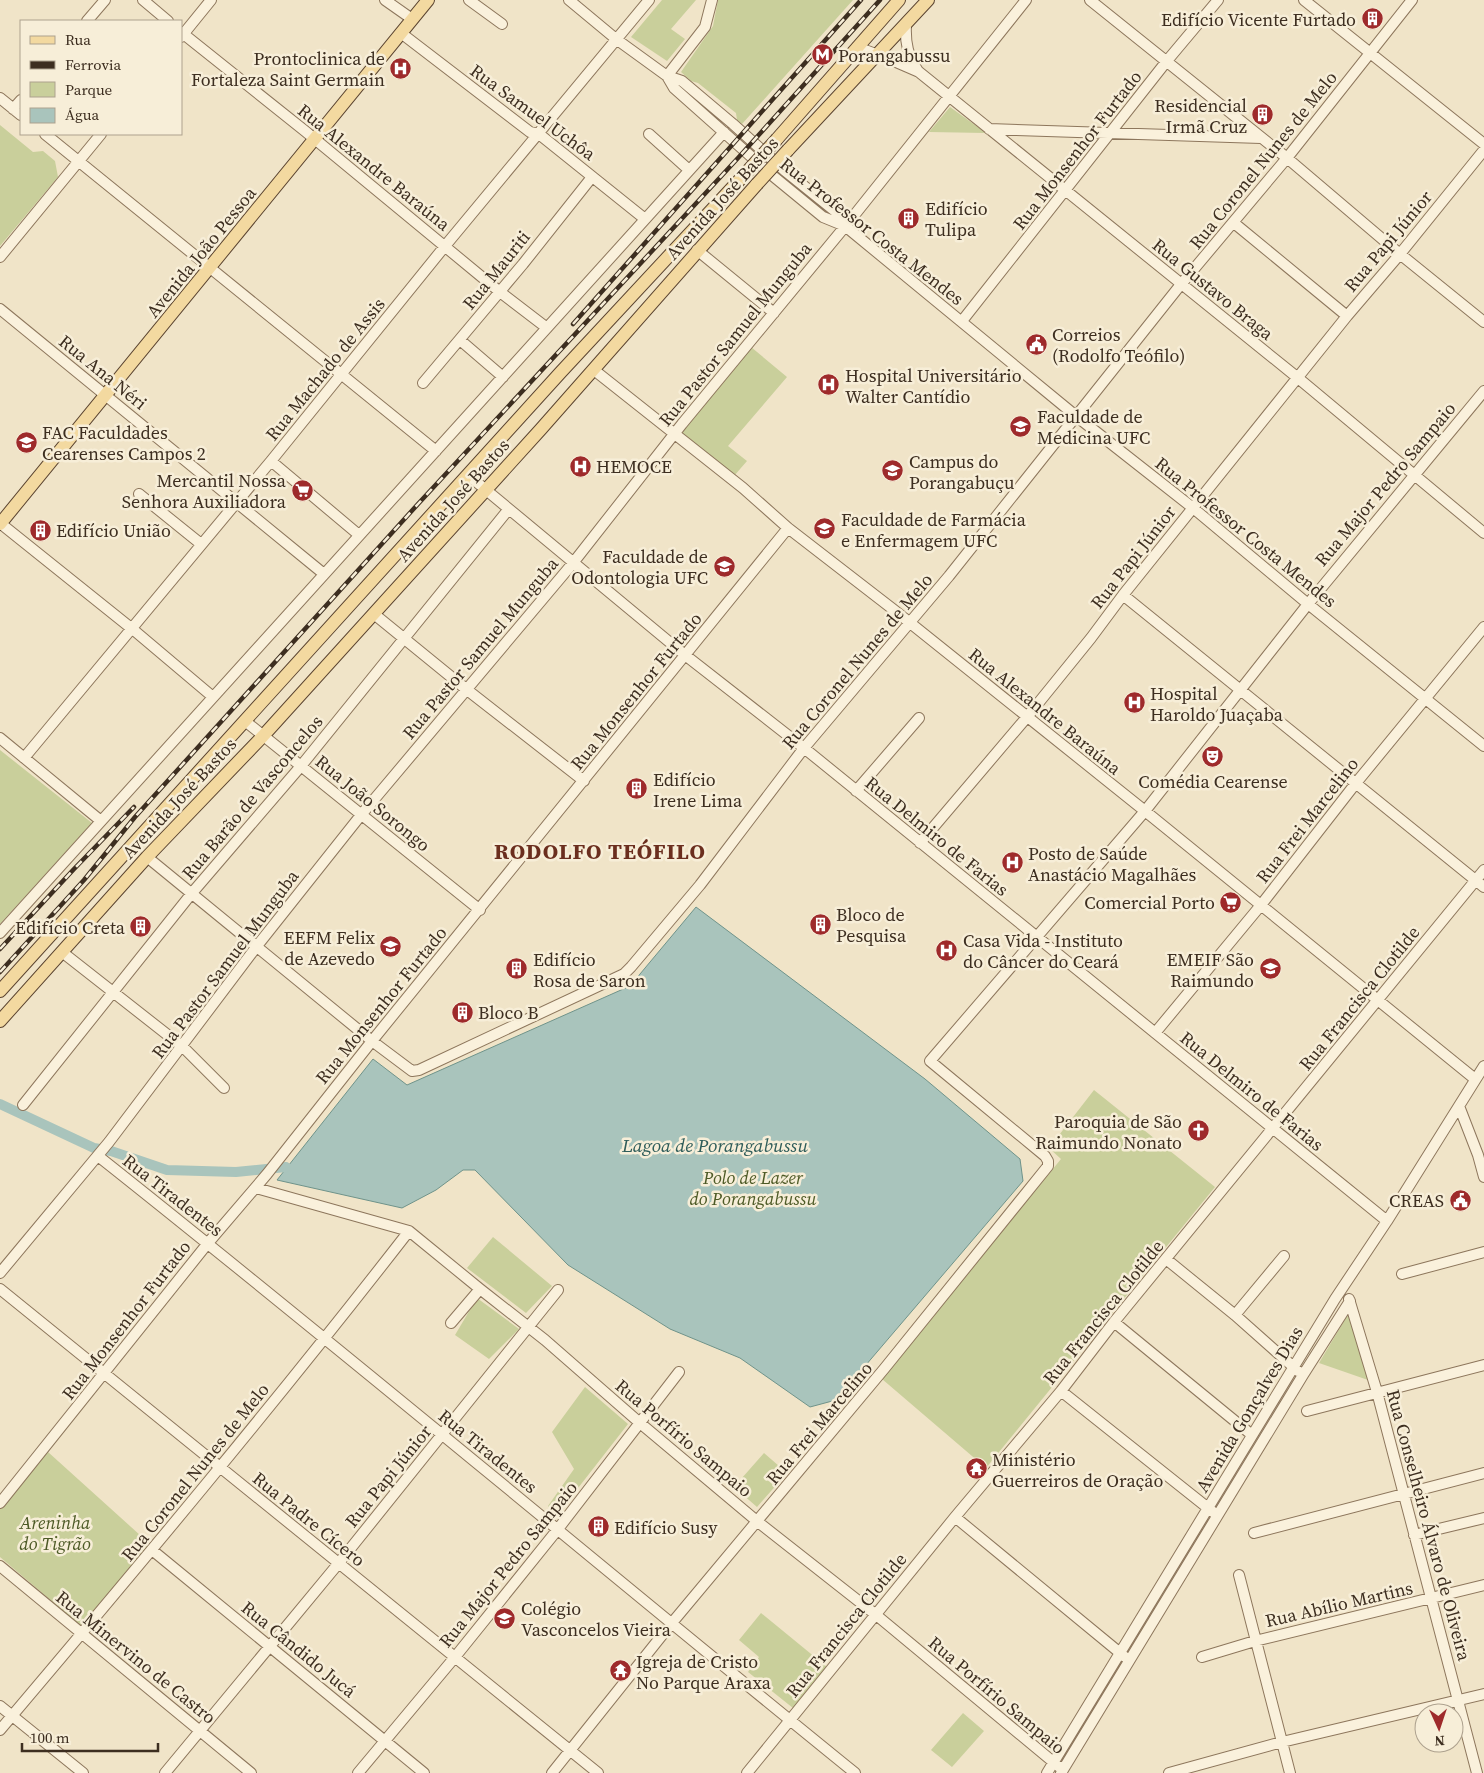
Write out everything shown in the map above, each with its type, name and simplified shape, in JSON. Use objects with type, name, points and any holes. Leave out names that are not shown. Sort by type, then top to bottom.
[{"type":"main road","name":"Avenida João Pessoa","points":[[0,524],[428,0]]},
{"type":"main road","name":"Avenida José Bastos","points":[[0,991],[560,373],[777,139],[899,0]]},
{"type":"main road","name":"Avenida José Bastos","points":[[0,1021],[147,857],[263,736],[374,614],[594,370],[697,250],[928,0]]},
{"type":"street","points":[[88,20],[105,0]]},
{"type":"street","points":[[143,0],[167,20]]},
{"type":"street","points":[[182,34],[211,0]]},
{"type":"street","points":[[385,0],[412,19]]},
{"type":"street","points":[[469,0],[502,24]]},
{"type":"street","name":"Rua Professor Costa Mendes","points":[[569,0],[616,40],[667,76],[682,81],[840,216],[852,218]]},
{"type":"street","name":"Rua Machado de Assis","points":[[24,758],[271,461],[445,246],[649,0]]},
{"type":"street","points":[[667,76],[705,27],[712,0]]},
{"type":"street","name":"Rua Pastor Samuel Munguba","points":[[0,1273],[109,1142],[183,1047],[257,946],[361,815],[573,563],[1026,0]]},
{"type":"street","points":[[1090,0],[1287,158],[1484,322]]},
{"type":"street","name":"Rua Monsenhor Furtado","points":[[962,321],[1166,62],[1218,0]]},
{"type":"street","points":[[1304,0],[1484,144]]},
{"type":"street","name":"Rua Coronel Nunes de Melo","points":[[372,1041],[412,1071],[419,1070],[624,974],[631,967],[700,885],[804,748],[994,520],[1182,285],[1287,158],[1412,0]]},
{"type":"street","name":"Rua Gustavo Braga","points":[[906,25],[906,48],[919,72]]},
{"type":"street","name":"Rua Samuel Uchôa","points":[[401,33],[530,132],[539,134],[645,219]]},
{"type":"street","name":"Rua Alexandre Baraúna","points":[[182,34],[547,328]]},
{"type":"street","name":"Rua Gustavo Braga","points":[[857,48],[919,72],[1298,378],[1413,476],[1484,533]]},
{"type":"street","name":"Rua Professor Costa Mendes","points":[[667,76],[674,88],[773,176],[823,217],[845,226],[1076,416],[1193,508],[1308,604],[1484,746]]},
{"type":"street","points":[[0,98],[17,112]]},
{"type":"street","points":[[990,129],[1261,138]]},
{"type":"street","points":[[0,933],[724,132]]},
{"type":"street","points":[[649,134],[689,170]]},
{"type":"street","points":[[46,135],[436,451]]},
{"type":"street","points":[[0,257],[100,135]]},
{"type":"street","name":"Rua Papi Júnior","points":[[920,843],[1091,638],[1347,316],[1484,150]]},
{"type":"street","name":"Rua Mauriti","points":[[423,383],[500,292],[592,176]]},
{"type":"street","points":[[1234,223],[1347,316]]},
{"type":"street","points":[[697,250],[774,312]]},
{"type":"street","name":"Rua Ana Néri","points":[[0,309],[324,574]]},
{"type":"street","points":[[460,340],[503,377]]},
{"type":"street","name":"Rua Alexandre Baraúna","points":[[594,370],[743,488],[788,528],[910,622],[1145,811],[1475,1079]]},
{"type":"street","name":"Rua Major Pedro Sampaio","points":[[1048,1161],[1045,1156],[930,1061],[1145,811],[1308,604],[1484,391]]},
{"type":"street","points":[[271,461],[359,535]]},
{"type":"street","name":"Rua Delmiro de Farias","points":[[468,475],[685,656],[804,748],[1387,1221]]},
{"type":"street","points":[[139,494],[201,544]]},
{"type":"street","name":"Rua Barão de Vasconcelos","points":[[23,1105],[192,893],[301,766],[508,510]]},
{"type":"street","points":[[0,524],[132,629],[213,697]]},
{"type":"street","name":"Rua Monsenhor Furtado","points":[[0,1503],[208,1243],[256,1188],[372,1041],[584,782],[788,528]]},
{"type":"street","points":[[1123,596],[1480,884]]},
{"type":"street","points":[[374,614],[584,782]]},
{"type":"street","name":"Rua Frei Marcelino","points":[[1155,1033],[1261,905],[1356,783],[1427,699],[1484,627]]},
{"type":"street","points":[[856,791],[918,718]]},
{"type":"street","name":"Rua João Sorongo","points":[[245,721],[480,910]]},
{"type":"street","points":[[0,738],[101,821]]},
{"type":"street","points":[[147,857],[372,1041]]},
{"type":"street","name":"Rua Francisca Clotilde","points":[[747,1773],[1378,999],[1480,884],[1484,870]]},
{"type":"street","points":[[62,952],[183,1047],[224,1088]]},
{"type":"street","name":"Avenida Gonçalves Dias","points":[[1047,1773],[1335,1300],[1484,1066]]},
{"type":"street","points":[[1459,1106],[1479,1143],[1484,1177]]},
{"type":"street","name":"Rua Tiradentes","points":[[99,1154],[855,1773]]},
{"type":"street","name":"Rua Frei Marcelino","points":[[552,1773],[671,1624],[758,1522],[1046,1171],[1048,1161]]},
{"type":"street","name":"Rua Porfírio Sampaio","points":[[256,1188],[410,1231],[528,1326],[758,1522],[875,1614],[1062,1771]]},
{"type":"street","name":"Rua Coronel Nunes de Melo","points":[[0,1730],[82,1635],[220,1468],[410,1231]]},
{"type":"street","points":[[1402,1274],[1484,1252]]},
{"type":"street","points":[[1235,1315],[1284,1256]]},
{"type":"street","points":[[1166,1259],[1235,1315],[1303,1375]]},
{"type":"street","name":"Rua Conselheiro Álvaro de Oliveira","points":[[1345,1286],[1377,1392],[1477,1773]]},
{"type":"street","name":"Rua Padre Cícero","points":[[0,1289],[598,1773]]},
{"type":"street","points":[[451,1323],[480,1289]]},
{"type":"street","name":"Rua Papi Júnior","points":[[165,1773],[338,1564],[558,1290]]},
{"type":"street","name":"Avenida Gonçalves Dias","points":[[1062,1771],[1350,1301]]},
{"type":"street","points":[[1114,1322],[1252,1435]]},
{"type":"street","points":[[1307,1411],[1484,1364]]},
{"type":"street","name":"Rua Major Pedro Sampaio","points":[[358,1773],[558,1529],[679,1372]]},
{"type":"street","points":[[1061,1390],[1217,1516]]},
{"type":"street","points":[[1254,1533],[1484,1473]]},
{"type":"street","points":[[955,1517],[1129,1661]]},
{"type":"street","points":[[1414,1535],[1484,1518]]},
{"type":"street","name":"Rua Cândido Jucá","points":[[152,1550],[424,1773]]},
{"type":"street","name":"Rua Minervino de Castro","points":[[0,1566],[251,1773]]},
{"type":"street","points":[[1239,1575],[1290,1773]]},
{"type":"street","name":"Rua Abílio Martins","points":[[1202,1656],[1255,1641],[1484,1585]]},
{"type":"street","points":[[1168,1773],[1282,1742],[1484,1694]]},
{"type":"street","points":[[0,1706],[83,1773]]},
{"type":"green space","points":[[662,0],[696,0],[671,29],[685,39],[667,61],[631,37]]},
{"type":"green space","points":[[718,0],[853,0],[742,124],[737,120],[736,113],[681,72],[713,26]]},
{"type":"green space","points":[[950,107],[986,133],[929,132]]},
{"type":"green space","points":[[0,125],[33,152],[43,151],[55,161],[58,177],[0,246]]},
{"type":"green space","points":[[751,347],[787,377],[728,446],[747,461],[734,476],[680,432]]},
{"type":"green space","points":[[0,750],[92,823],[0,924]]},
{"type":"green space","points":[[1094,1090],[1215,1187],[986,1468],[882,1379],[1061,1159],[1049,1148]]},
{"type":"green space","points":[[493,1237],[552,1286],[526,1313],[467,1268]]},
{"type":"green space","points":[[477,1298],[519,1329],[489,1359],[455,1335]]},
{"type":"green space","points":[[1347,1316],[1352,1316],[1368,1380],[1319,1363]]},
{"type":"green space","points":[[585,1387],[628,1424],[557,1515],[548,1506],[574,1469],[552,1432]]},
{"type":"green space","name":"Areninha do Tigrão","points":[[48,1452],[151,1545],[81,1626],[0,1557],[0,1507]]},
{"type":"green space","points":[[764,1453],[787,1473],[757,1507],[734,1487]]},
{"type":"green space","points":[[761,1613],[827,1667],[793,1708],[748,1672],[759,1657],[739,1640]]},
{"type":"green space","points":[[963,1713],[984,1731],[952,1767],[931,1750]]},
{"type":"water","name":"Lagoa de Porangabussu","points":[[696,907],[925,1079],[1020,1159],[1023,1181],[836,1400],[810,1407],[740,1358],[670,1329],[568,1265],[475,1170],[463,1170],[436,1190],[402,1208],[277,1180],[373,1059],[407,1085],[630,986]]},
{"type":"waterway","points":[[0,1104],[94,1148],[111,1151],[167,1170],[236,1172],[286,1167]]},
{"type":"railway","points":[[573,324],[861,0]]},
{"type":"railway","points":[[0,972],[84,880],[135,817],[418,504],[738,158],[880,0]]},
{"type":"railway","points":[[0,949],[134,807]]},
{"type":"place","name":"Edifício Vicente Furtado","points":[[1372,19]]},
{"type":"place","name":"Porangabussu","points":[[822,55]]},
{"type":"place","name":"Prontoclinica de Fortaleza Saint Germain","points":[[401,68]]},
{"type":"place","name":"Residencial Irmã Cruz","points":[[1263,115]]},
{"type":"place","name":"Edifício Tulipa","points":[[909,218]]},
{"type":"place","name":"Correios (Rodolfo Teófilo)","points":[[1036,344]]},
{"type":"place","name":"Hospital Universitário Walter Cantídio","points":[[829,385]]},
{"type":"place","name":"Faculdade de Medicina UFC","points":[[1021,426]]},
{"type":"place","name":"FAC Faculdades Cearenses Campos 2","points":[[26,442]]},
{"type":"place","name":"HEMOCE","points":[[580,466]]},
{"type":"place","name":"Campus do Porangabuçu","points":[[893,471]]},
{"type":"place","name":"Mercantil Nossa Senhora Auxiliadora","points":[[302,490]]},
{"type":"place","name":"Faculdade de Farmácia e Enfermagem UFC","points":[[825,529]]},
{"type":"place","name":"Edifício União","points":[[40,530]]},
{"type":"place","name":"Faculdade de Odontologia UFC","points":[[724,566]]},
{"type":"place","name":"Hospital Haroldo Juaçaba","points":[[1134,703]]},
{"type":"place","name":"Comédia Cearense","points":[[1213,756]]},
{"type":"place","name":"Edifício Irene Lima","points":[[637,789]]},
{"type":"place","name":"Posto de Saúde Anastácio Magalhães","points":[[1012,863]]},
{"type":"place","name":"Comercial Porto","points":[[1231,902]]},
{"type":"place","name":"Bloco de Pesquisa","points":[[820,924]]},
{"type":"place","name":"Edifício Creta","points":[[141,927]]},
{"type":"place","name":"EEFM Felix de Azevedo","points":[[391,947]]},
{"type":"place","name":"Casa Vida - Instituto do Câncer do Ceará","points":[[947,950]]},
{"type":"place","name":"Edifício Rosa de Saron","points":[[517,969]]},
{"type":"place","name":"EMEIF São Raimundo","points":[[1270,969]]},
{"type":"place","name":"Bloco B","points":[[462,1012]]},
{"type":"place","name":"Paroquia de São Raimundo Nonato","points":[[1198,1131]]},
{"type":"place","name":"CREAS","points":[[1460,1200]]},
{"type":"place","name":"Ministério Guerreiros de Oração","points":[[976,1469]]},
{"type":"place","name":"Edifício Susy","points":[[598,1527]]},
{"type":"place","name":"Colégio Vasconcelos Vieira","points":[[505,1618]]},
{"type":"place","name":"Igreja de Cristo No Parque Araxa","points":[[620,1671]]},
{"type":"district","name":"RODOLFO TEÓFILO","points":[[600,851]]},
{"type":"park label","name":"Polo de Lazer do Porangabussu","points":[[753,1187]]}]
